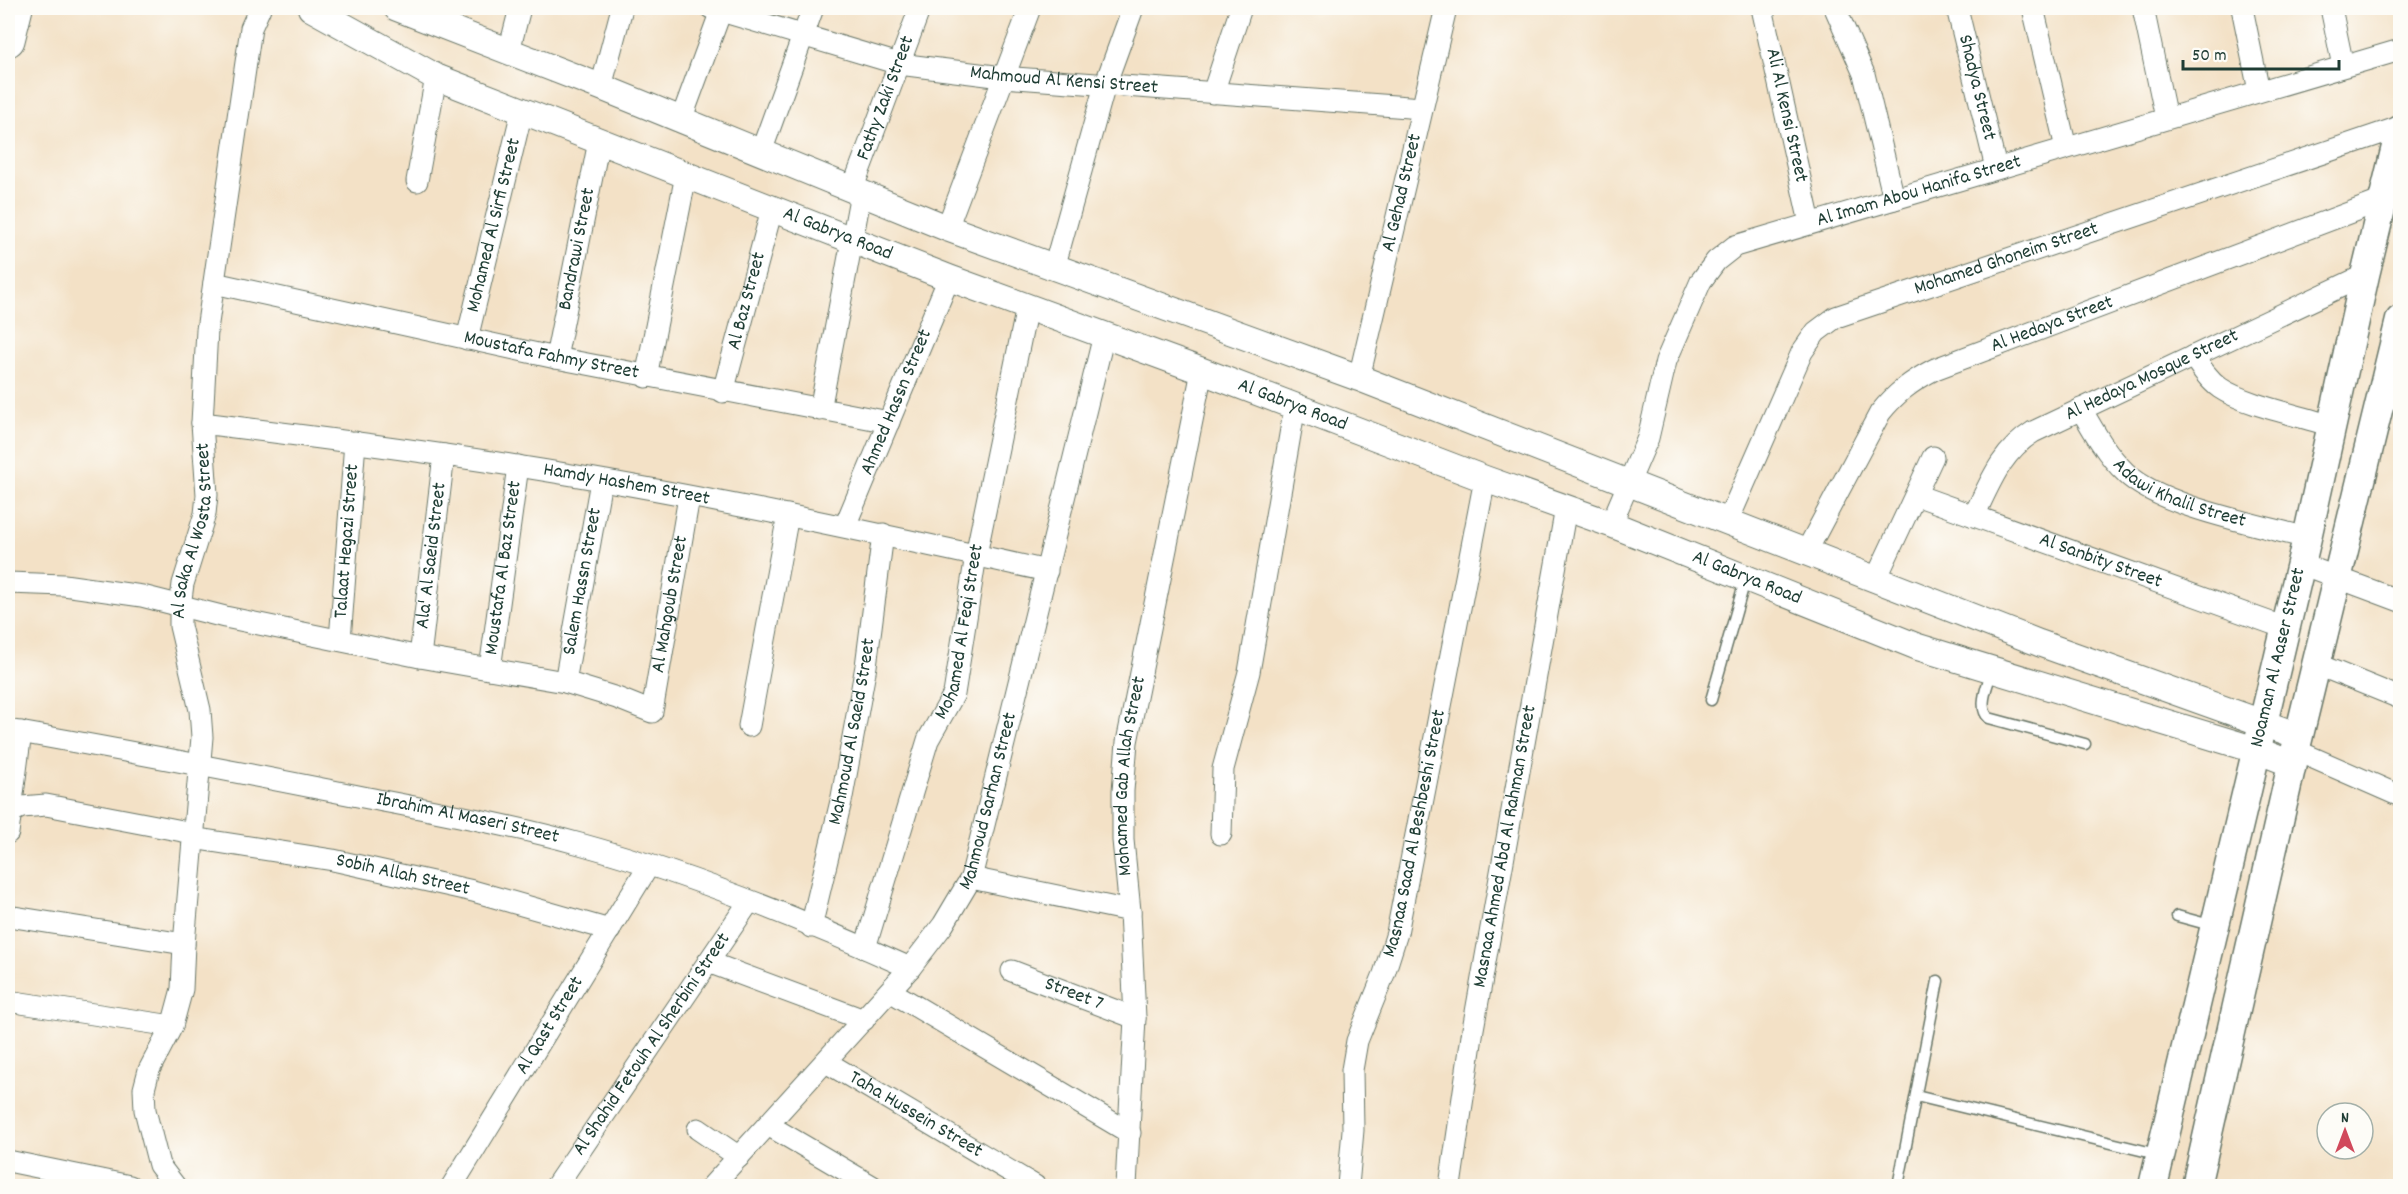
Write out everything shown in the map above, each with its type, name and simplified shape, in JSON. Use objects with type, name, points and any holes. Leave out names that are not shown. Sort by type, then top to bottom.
[{"type":"highway","points":[[8,40],[16,8]]},
{"type":"main road","name":"Noaman Al Aaser Street","points":[[2153,1186],[2304,551],[2400,128]]},
{"type":"main road","name":"Noaman Al Aaser Street","points":[[2196,1186],[2354,509],[2392,396],[2400,320]]},
{"type":"main road","points":[[2316,498],[2354,509]]},
{"type":"street","name":"Al Saka Al Wosta Street","points":[[175,1186],[159,1165],[145,1110],[144,1089],[149,1070],[172,1026],[182,989],[201,737],[200,710],[184,649],[180,626],[180,607],[183,584],[205,514],[207,495],[202,423],[207,330],[251,28],[260,8]]},
{"type":"street","name":"Al Gabrya Road","points":[[311,8],[436,77],[949,278],[1611,524],[1917,647],[1993,670],[2259,737]]},
{"type":"street","name":"Al Gabrya Road","points":[[396,8],[429,14],[509,51],[947,228],[1359,378],[2039,644],[2259,737],[2296,750]]},
{"type":"street","points":[[509,51],[520,8]]},
{"type":"street","points":[[601,87],[622,8]]},
{"type":"street","points":[[681,120],[718,8]]},
{"type":"street","name":"Mahmoud Al Kensi Street","points":[[718,8],[899,64],[1004,77],[1422,108]]},
{"type":"street","points":[[761,152],[813,8]]},
{"type":"street","name":"Fathy Zaki Street","points":[[820,410],[851,240],[856,191],[899,64],[921,8]]},
{"type":"street","points":[[947,228],[1030,8]]},
{"type":"street","points":[[1054,268],[1105,85],[1133,8]]},
{"type":"street","points":[[1213,93],[1241,8]]},
{"type":"street","name":"Al Gehad Street","points":[[1359,378],[1446,8]]},
{"type":"street","name":"Ali Al Kensi Street","points":[[1762,8],[1810,223]]},
{"type":"street","points":[[1835,8],[1864,74],[1894,199]]},
{"type":"street","name":"Shadya Street","points":[[1957,8],[1996,168]]},
{"type":"street","points":[[2033,8],[2066,148]]},
{"type":"street","points":[[2144,8],[2166,118]]},
{"type":"street","points":[[2242,8],[2259,91]]},
{"type":"street","points":[[2331,8],[2343,66]]},
{"type":"street","name":"Al Imam Abou Hanifa Street","points":[[1611,524],[1648,438],[1666,361],[1701,281],[1716,261],[1736,246],[2400,50]]},
{"type":"street","points":[[417,181],[436,77]]},
{"type":"street","name":"Mohamed Al Sirfi Street","points":[[467,339],[522,111]]},
{"type":"street","name":"Mohamed Ghoneim Street","points":[[1727,523],[1802,352],[1816,332],[1836,317],[2400,128]]},
{"type":"street","name":"Bandrawi Street","points":[[556,358],[599,141]]},
{"type":"street","points":[[646,377],[686,175]]},
{"type":"street","name":"Al Hedaya Street","points":[[1805,554],[1880,413],[1895,394],[1914,380],[1935,369],[2383,200]]},
{"type":"street","name":"Al Baz Street","points":[[723,392],[772,209]]},
{"type":"street","name":"Al Hedaya Mosque Street","points":[[1974,516],[1997,468],[2018,441],[2365,275]]},
{"type":"street","name":"Ahmed Hassn Street","points":[[845,526],[949,278]]},
{"type":"street","name":"Moustafa Fahmy Street","points":[[214,283],[646,377],[889,422]]},
{"type":"street","name":"Mohamed Al Feqi Street","points":[[865,948],[928,740],[954,694],[976,555],[1027,307]]},
{"type":"street","name":"Mahmoud Sarhan Street","points":[[712,1186],[910,968],[943,925],[971,878],[1104,335]]},
{"type":"street","points":[[2193,356],[2205,374],[2220,388],[2238,398],[2332,426]]},
{"type":"street","name":"Mohamed Gab Allah Street","points":[[1126,1186],[1135,1018],[1130,911],[1123,840],[1123,791],[1127,742],[1202,371]]},
{"type":"street","points":[[1221,834],[1223,769],[1249,672],[1295,406]]},
{"type":"street","name":"Adawi Khalil Street","points":[[2081,409],[2105,449],[2127,475],[2155,494],[2304,551],[2337,578],[2400,602]]},
{"type":"street","name":"Hamdy Hashem Street","points":[[202,423],[355,442],[518,466],[845,526],[1047,571]]},
{"type":"street","name":"Talaat Hegazi Street","points":[[340,640],[355,442]]},
{"type":"street","name":"Ala' Al Saeid Street","points":[[420,657],[444,455]]},
{"type":"street","points":[[1875,581],[1933,457]]},
{"type":"street","name":"Moustafa Al Baz Street","points":[[490,669],[518,466]]},
{"type":"street","name":"Masnaa Saad Al Beshbeshi Street","points":[[1348,1186],[1353,1130],[1352,1070],[1357,1041],[1384,974],[1397,933],[1485,479]]},
{"type":"street","name":"Salem Hassn Street","points":[[565,682],[601,481]]},
{"type":"street","name":"Al Sanbity Street","points":[[1916,495],[2285,628]]},
{"type":"street","name":"Al Mahgoub Street","points":[[565,682],[652,712],[690,497]]},
{"type":"street","name":"Masnaa Ahmed Abd Al Rahman Street","points":[[1450,1186],[1473,1029],[1566,508]]},
{"type":"street","points":[[749,726],[788,515]]},
{"type":"street","name":"Mahmoud Al Saeid Street","points":[[812,927],[846,775],[866,666],[883,534]]},
{"type":"street","points":[[8,584],[103,589],[420,657],[565,682]]},
{"type":"street","points":[[2316,664],[2400,698]]},
{"type":"street","points":[[9,822],[14,731]]},
{"type":"street","name":"Ibrahim Al Maseri Street","points":[[14,731],[199,764],[511,827],[650,865],[749,902],[910,968]]},
{"type":"street","points":[[2296,750],[2400,796]]},
{"type":"street","name":"Sobih Allah Street","points":[[9,822],[22,807],[46,805],[193,836],[333,860],[392,873],[473,891],[610,930]]},
{"type":"street","name":"Al Qast Street","points":[[452,1186],[650,865]]},
{"type":"street","points":[[971,878],[1130,911]]},
{"type":"street","name":"Al Shahid Fetouh Al Sherbini Street","points":[[556,1186],[749,902]]},
{"type":"street","points":[[8,916],[184,944]]},
{"type":"street","points":[[708,962],[864,1020]]},
{"type":"street","name":"Street 7","points":[[1012,971],[1135,1018]]},
{"type":"street","points":[[890,991],[1130,1133]]},
{"type":"street","points":[[8,1001],[172,1026]]},
{"type":"street","name":"Taha Hussein Street","points":[[826,1062],[1035,1186]]},
{"type":"street","points":[[768,1125],[872,1186]]},
{"type":"street","points":[[698,1129],[739,1157]]},
{"type":"street","points":[[8,1161],[130,1186]]},
{"type":"lane","points":[[1711,700],[1746,577]]},
{"type":"lane","points":[[1993,670],[1983,706],[1985,715],[2085,744]]},
{"type":"lane","points":[[2177,916],[2214,926]]},
{"type":"lane","points":[[1898,1186],[1938,981]]},
{"type":"lane","points":[[1916,1096],[2161,1155]]}]
